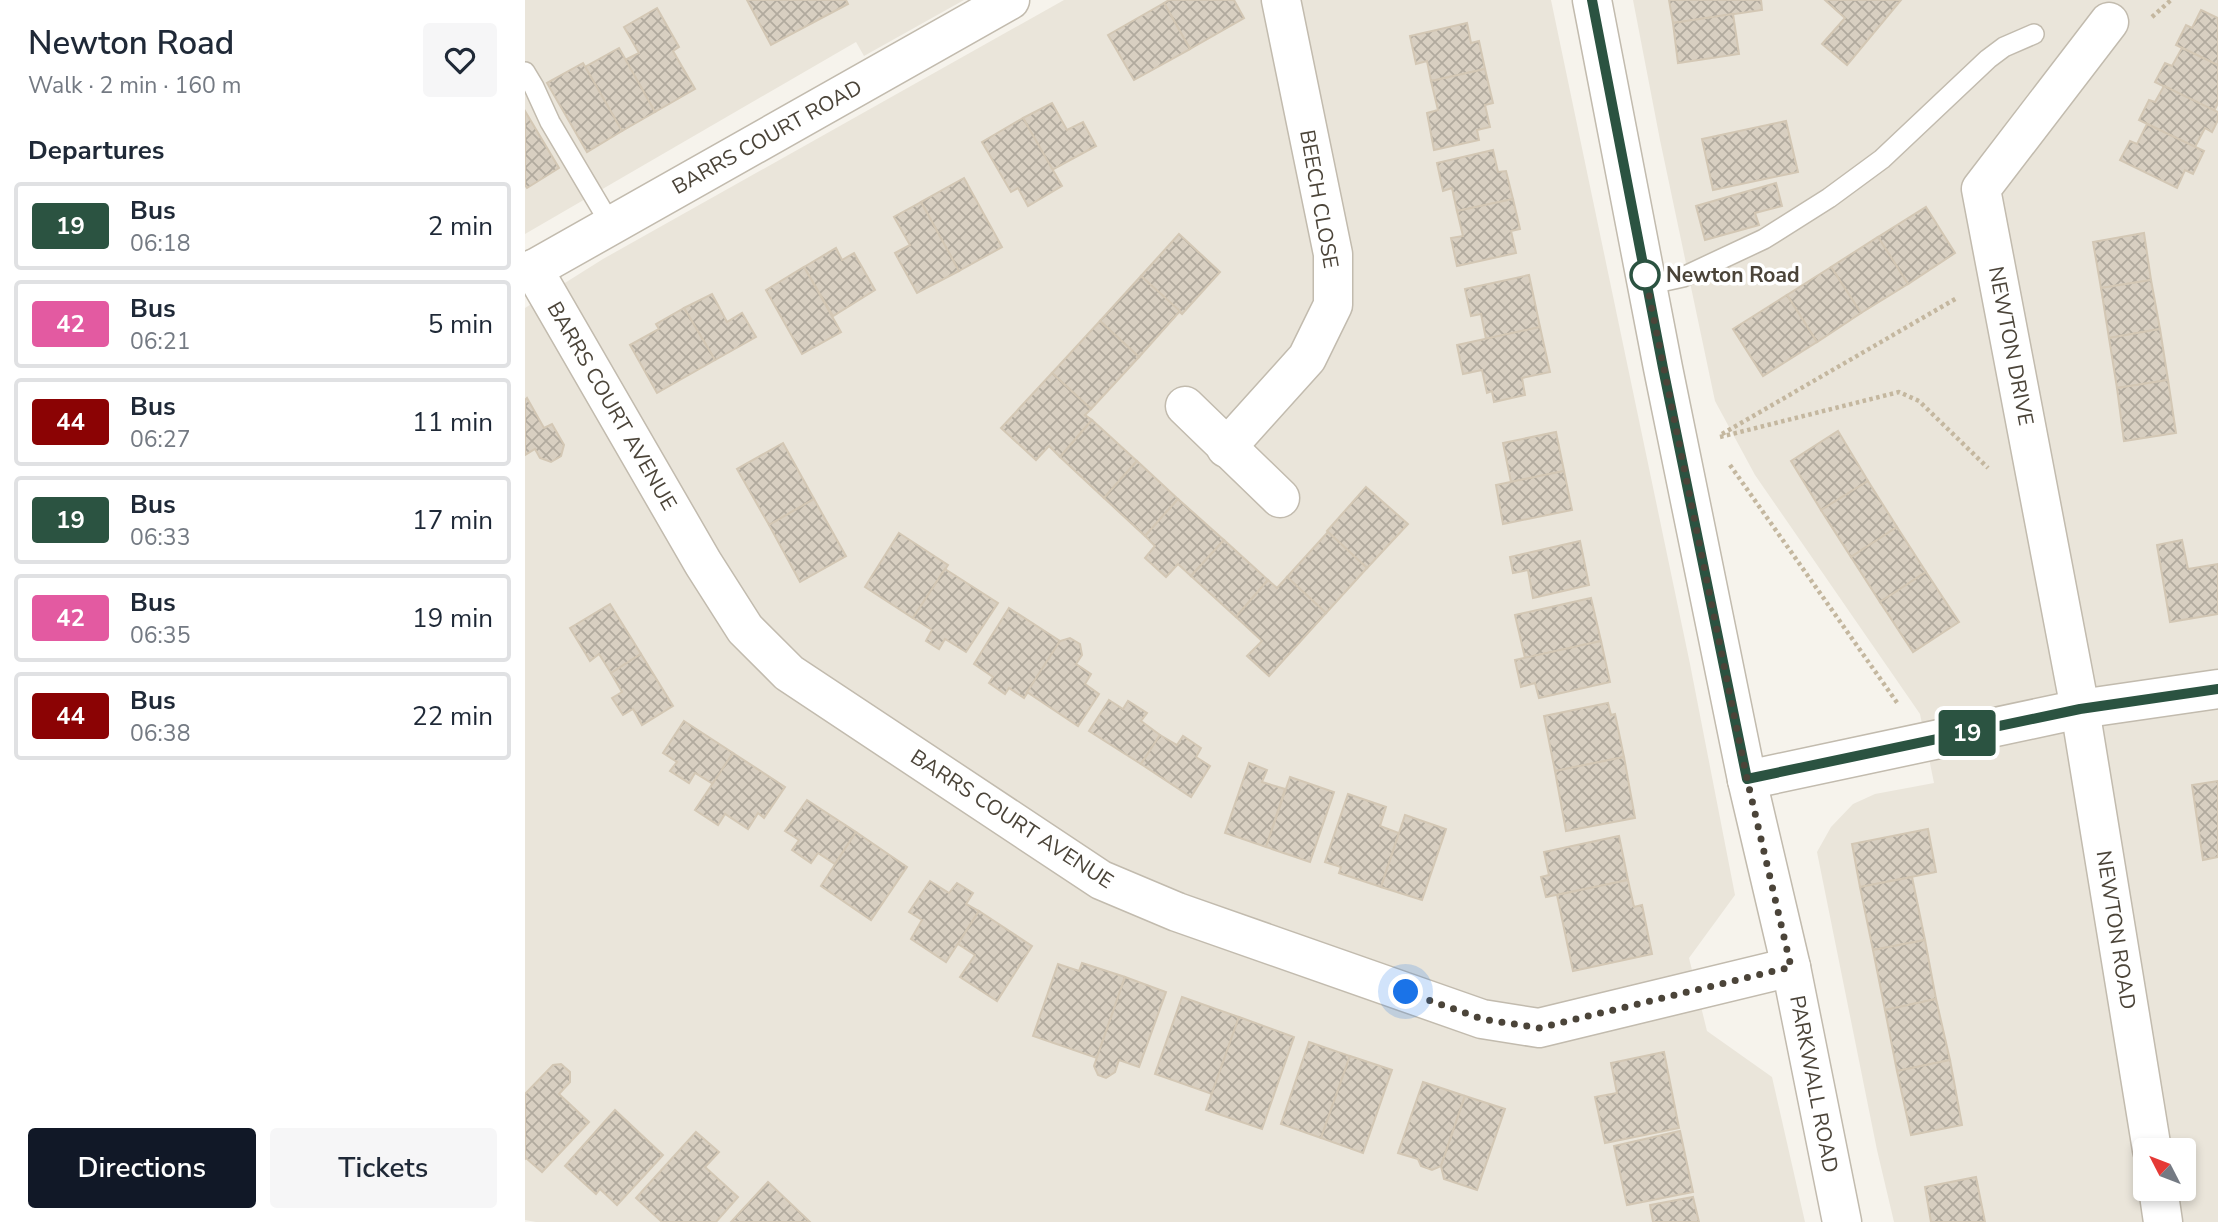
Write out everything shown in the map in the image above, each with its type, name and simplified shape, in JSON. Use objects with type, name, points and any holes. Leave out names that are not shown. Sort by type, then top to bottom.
[{"type":"street","name":"BARRS COURT ROAD","points":[[529,272],[1010,0]]},
{"type":"street","name":"BEECH CLOSE","points":[[1226,448],[1307,358],[1333,305],[1333,254],[1281,0]]},
{"type":"street","name":"PARKWALL ROAD","points":[[1592,0],[1747,779],[1791,967],[1842,1222]]},
{"type":"street","name":"NEWTON DRIVE","points":[[2080,709],[1981,189],[2109,22]]},
{"type":"street","name":"BARRS COURT AVENUE","points":[[529,272],[703,564],[745,629],[789,673],[1101,880],[1177,912],[1482,1019],[1539,1028],[1791,967]]},
{"type":"street","points":[[1185,406],[1280,498]]},
{"type":"street","points":[[1747,779],[2080,709],[2218,689]]},
{"type":"street","name":"NEWTON ROAD","points":[[2080,709],[2150,1138]]},
{"type":"street","points":[[2160,1201],[2163,1222]]},
{"type":"lane","points":[[1647,285],[1683,277],[1764,239],[1829,198],[1882,159],[1988,59],[2004,47],[2034,34]]},
{"type":"lane","points":[[525,72],[550,122],[611,225]]},
{"type":"path","points":[[1995,474],[1919,401],[1899,392],[1712,439],[1997,275]]},
{"type":"path","points":[[1728,462],[1924,742]]},
{"type":"shaded area","points":[[525,0],[964,0],[864,56],[856,42],[525,234]]},
{"type":"shaded area","points":[[1064,0],[1551,0],[1690,664],[1735,895],[1689,958],[1707,1031],[1772,1077],[1805,1222],[525,1220],[525,308],[603,259]]},
{"type":"shaded area","points":[[1633,0],[2218,0],[2218,1222],[1894,1222],[1817,852],[1831,827],[1853,804],[1875,794],[1934,783],[1920,714],[1755,475],[1715,401]]},
{"type":"building","points":[[747,0],[846,0],[848,4],[771,45]]},
{"type":"building","points":[[1169,0],[1234,0],[1244,18],[1190,49],[1164,3]]},
{"type":"building","points":[[1669,0],[1761,0],[1762,10],[1673,23]]},
{"type":"building","points":[[1825,0],[1901,0],[1847,65],[1822,44],[1845,18]]},
{"type":"building","points":[[1164,3],[1190,49],[1134,80],[1108,35]]},
{"type":"building","points":[[657,8],[679,47],[673,51],[695,89],[655,112],[625,60],[639,53],[624,27]]},
{"type":"building","points":[[2201,10],[2218,18],[2218,65],[2176,45],[2186,25],[2192,28]]},
{"type":"building","points":[[1733,14],[1739,54],[1678,63],[1673,23]]},
{"type":"building","points":[[1467,23],[1471,43],[1479,41],[1485,69],[1431,81],[1427,61],[1416,64],[1410,36]]},
{"type":"building","points":[[619,48],[655,112],[622,131],[585,67]]},
{"type":"building","points":[[2182,48],[2218,65],[2218,103],[2214,111],[2155,82],[2165,63],[2172,66]]},
{"type":"building","points":[[583,63],[622,131],[587,152],[547,83]]},
{"type":"building","points":[[1485,69],[1493,103],[1485,105],[1490,127],[1477,130],[1479,140],[1434,150],[1427,113],[1438,110],[1431,81]]},
{"type":"building","points":[[2164,86],[2218,112],[2218,120],[2212,132],[2205,128],[2195,147],[2139,120],[2149,100],[2155,102]]},
{"type":"building","points":[[1052,103],[1067,130],[1083,122],[1096,146],[1052,170],[1023,118]]},
{"type":"building","points":[[525,111],[559,168],[527,188],[525,185]]},
{"type":"building","points":[[1023,118],[1062,186],[1028,206],[1018,188],[1011,192],[982,142]]},
{"type":"building","points":[[1786,121],[1798,172],[1713,190],[1702,139]]},
{"type":"building","points":[[2147,124],[2204,151],[2193,174],[2185,170],[2177,188],[2120,160],[2130,141],[2137,144]]},
{"type":"building","points":[[1493,150],[1498,172],[1506,171],[1513,199],[1457,211],[1452,188],[1443,191],[1437,163]]},
{"type":"building","points":[[964,178],[1002,247],[959,271],[921,202]]},
{"type":"building","points":[[1776,183],[1782,206],[1755,213],[1759,225],[1705,240],[1696,206]]},
{"type":"building","points":[[1513,199],[1520,229],[1511,231],[1516,253],[1457,266],[1451,238],[1463,236],[1457,211]]},
{"type":"building","points":[[921,202],[959,271],[917,293],[895,253],[910,245],[894,217]]},
{"type":"building","points":[[1926,207],[1955,253],[1908,284],[1878,237]]},
{"type":"building","points":[[2144,233],[2151,280],[2101,288],[2093,242]]},
{"type":"building","points":[[1179,234],[1220,272],[1182,314],[1141,276]]},
{"type":"building","points":[[1878,237],[1908,284],[1861,313],[1831,267]]},
{"type":"building","points":[[836,248],[842,260],[854,253],[875,290],[833,316],[804,267]]},
{"type":"building","points":[[804,267],[841,332],[802,354],[766,290]]},
{"type":"building","points":[[1831,267],[1861,313],[1817,342],[1787,295]]},
{"type":"building","points":[[1529,275],[1540,327],[1486,339],[1481,314],[1471,316],[1465,289]]},
{"type":"building","points":[[1141,276],[1180,311],[1139,357],[1100,321]]},
{"type":"building","points":[[2151,280],[2160,329],[2109,338],[2101,288]]},
{"type":"building","points":[[712,294],[727,322],[742,313],[756,337],[715,360],[684,308]]},
{"type":"building","points":[[1787,295],[1817,342],[1763,376],[1733,329]]},
{"type":"building","points":[[684,308],[715,360],[657,393],[630,345],[659,329],[656,324]]},
{"type":"building","points":[[1100,321],[1139,357],[1091,409],[1052,373]]},
{"type":"building","points":[[1540,327],[1550,372],[1522,378],[1525,395],[1494,402],[1492,391],[1487,393],[1482,370],[1463,374],[1457,345]]},
{"type":"building","points":[[2160,329],[2168,380],[2117,388],[2109,338]]},
{"type":"building","points":[[1052,373],[1091,409],[1085,415],[1092,420],[1060,457],[1049,446],[1036,460],[1001,428]]},
{"type":"building","points":[[2168,380],[2176,433],[2124,441],[2117,388]]},
{"type":"building","points":[[527,398],[544,428],[552,424],[564,445],[561,456],[551,462],[540,458],[535,449],[525,455]]},
{"type":"building","points":[[1092,420],[1137,461],[1104,498],[1060,457]]},
{"type":"building","points":[[1838,431],[1868,481],[1821,510],[1791,461]]},
{"type":"building","points":[[1556,432],[1564,471],[1511,482],[1503,443]]},
{"type":"building","points":[[783,443],[814,499],[769,525],[737,469]]},
{"type":"building","points":[[1137,461],[1178,499],[1145,536],[1104,498]]},
{"type":"building","points":[[1564,471],[1572,510],[1503,524],[1496,485]]},
{"type":"building","points":[[1868,481],[1897,527],[1851,557],[1821,510]]},
{"type":"building","points":[[1366,487],[1408,524],[1367,568],[1327,531]]},
{"type":"building","points":[[814,499],[846,556],[800,582],[769,525]]},
{"type":"building","points":[[1178,499],[1224,540],[1191,576],[1178,564],[1166,577],[1145,558],[1155,546],[1145,536]]},
{"type":"building","points":[[1897,527],[1926,572],[1880,602],[1851,557]]},
{"type":"building","points":[[1328,532],[1367,568],[1326,613],[1287,577]]},
{"type":"building","points":[[899,533],[948,565],[913,618],[865,587]]},
{"type":"building","points":[[1224,540],[1268,580],[1236,617],[1191,576]]},
{"type":"building","points":[[2182,540],[2188,569],[2218,564],[2218,614],[2170,622],[2157,545]]},
{"type":"building","points":[[1580,541],[1589,585],[1533,598],[1528,570],[1513,573],[1510,557]]},
{"type":"building","points":[[945,569],[998,603],[966,652],[945,639],[939,649],[926,641],[932,630],[913,618]]},
{"type":"building","points":[[1926,572],[1959,622],[1913,652],[1880,602]]},
{"type":"building","points":[[1287,577],[1326,613],[1269,676],[1247,656],[1262,641],[1236,617],[1268,580],[1277,588]]},
{"type":"building","points":[[1591,598],[1601,641],[1525,658],[1515,615]]},
{"type":"building","points":[[610,604],[641,654],[611,673],[599,654],[590,661],[570,628]]},
{"type":"building","points":[[1009,608],[1060,641],[1024,698],[1009,688],[1005,694],[989,683],[993,677],[974,664]]},
{"type":"building","points":[[1070,638],[1080,644],[1082,655],[1076,664],[1091,674],[1085,684],[1099,694],[1078,726],[1027,692],[1060,641]]},
{"type":"building","points":[[1601,641],[1610,682],[1539,698],[1535,683],[1521,687],[1515,660]]},
{"type":"building","points":[[641,654],[673,706],[642,725],[633,709],[623,715],[612,698],[622,692],[611,673]]},
{"type":"building","points":[[1109,700],[1123,709],[1128,701],[1147,713],[1141,721],[1160,735],[1141,764],[1089,731]]},
{"type":"building","points":[[1608,703],[1611,715],[1615,714],[1624,757],[1555,771],[1544,716]]},
{"type":"building","points":[[684,721],[733,753],[713,784],[695,773],[689,783],[670,771],[677,762],[663,753]]},
{"type":"building","points":[[1160,735],[1177,745],[1183,736],[1201,748],[1196,757],[1210,766],[1191,797],[1141,764]]},
{"type":"building","points":[[733,753],[785,787],[764,818],[758,813],[748,829],[725,814],[718,825],[695,810]]},
{"type":"building","points":[[1624,757],[1635,818],[1566,831],[1555,771]]},
{"type":"building","points":[[1249,763],[1267,770],[1262,782],[1285,789],[1266,847],[1225,833]]},
{"type":"building","points":[[1290,777],[1334,792],[1310,862],[1266,847]]},
{"type":"building","points":[[2218,781],[2218,857],[2203,860],[2192,785]]},
{"type":"building","points":[[1348,794],[1386,807],[1380,826],[1399,833],[1381,887],[1339,873],[1341,867],[1325,862]]},
{"type":"building","points":[[807,800],[856,832],[835,864],[818,853],[811,863],[792,850],[799,840],[785,831]]},
{"type":"building","points":[[1405,815],[1446,829],[1422,900],[1381,887]]},
{"type":"building","points":[[1928,829],[1936,872],[1860,887],[1852,844]]},
{"type":"building","points":[[856,832],[907,867],[871,920],[821,886]]},
{"type":"building","points":[[1619,836],[1628,880],[1546,897],[1541,877],[1549,875],[1544,852]]},
{"type":"building","points":[[1912,877],[1925,940],[1873,950],[1860,887]]},
{"type":"building","points":[[1628,880],[1634,907],[1642,905],[1652,954],[1573,971],[1557,895]]},
{"type":"building","points":[[930,881],[949,893],[957,883],[973,893],[966,904],[979,911],[946,962],[911,939],[922,920],[909,912]]},
{"type":"building","points":[[979,911],[1032,946],[997,1001],[960,977],[975,955],[958,944]]},
{"type":"building","points":[[1925,940],[1936,999],[1885,1010],[1873,950]]},
{"type":"building","points":[[1082,963],[1125,977],[1097,1058],[1033,1036],[1058,964],[1079,971]]},
{"type":"building","points":[[1125,977],[1166,992],[1139,1067],[1119,1060],[1115,1072],[1106,1078],[1098,1075],[1094,1066]]},
{"type":"building","points":[[1182,997],[1239,1017],[1212,1094],[1155,1074]]},
{"type":"building","points":[[1936,999],[1950,1060],[1897,1071],[1885,1010]]},
{"type":"building","points":[[1239,1017],[1294,1037],[1262,1129],[1206,1110]]},
{"type":"building","points":[[1309,1042],[1350,1056],[1321,1138],[1281,1124]]},
{"type":"building","points":[[1664,1052],[1679,1128],[1605,1143],[1595,1097],[1617,1093],[1611,1063]]},
{"type":"building","points":[[1350,1056],[1392,1070],[1363,1153],[1321,1138]]},
{"type":"building","points":[[1950,1060],[1962,1125],[1911,1135],[1897,1071]]},
{"type":"building","points":[[561,1064],[570,1072],[570,1082],[559,1094],[589,1122],[542,1172],[525,1159],[525,1094],[553,1065]]},
{"type":"building","points":[[1423,1082],[1465,1096],[1441,1166],[1432,1170],[1421,1166],[1418,1159],[1398,1153]]},
{"type":"building","points":[[1465,1096],[1505,1109],[1477,1190],[1444,1179],[1441,1166]]},
{"type":"building","points":[[615,1110],[663,1155],[617,1205],[600,1189],[596,1194],[565,1166]]},
{"type":"building","points":[[1680,1131],[1693,1192],[1627,1205],[1614,1146]]},
{"type":"building","points":[[696,1132],[719,1152],[705,1167],[738,1197],[716,1222],[662,1222],[636,1198]]},
{"type":"building","points":[[1976,1177],[1985,1222],[1931,1222],[1925,1187]]},
{"type":"building","points":[[768,1182],[810,1222],[731,1222]]},
{"type":"building","points":[[1693,1197],[1699,1222],[1653,1222],[1650,1205]]},
{"type":"bus line","name":"19","points":[[1592,0],[1663,368],[1747,779],[2080,709],[2218,689]]},
{"type":"place","name":"Newton Road","points":[[1645,275]]},
{"type":"route","points":[[1406,992],[1482,1019],[1539,1028],[1791,967],[1747,779],[1645,275]]}]
